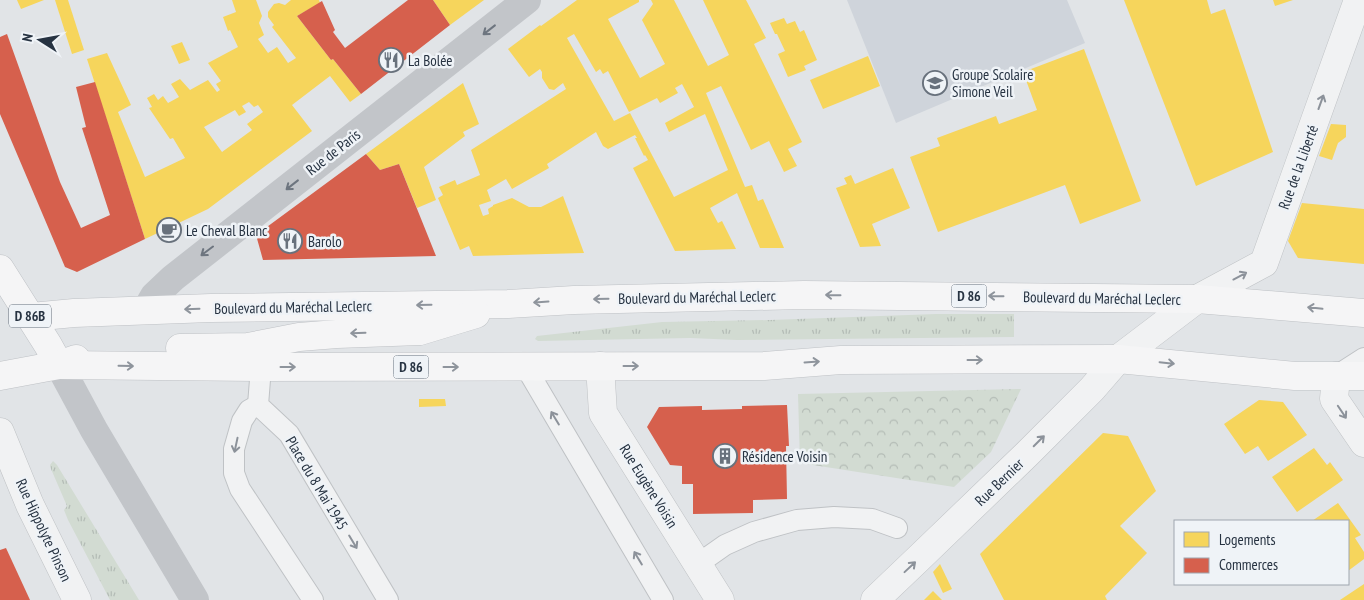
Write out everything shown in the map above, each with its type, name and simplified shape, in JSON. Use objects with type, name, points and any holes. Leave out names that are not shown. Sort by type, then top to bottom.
[{"type":"main road","name":"D 86B","points":[[0,269],[7,299],[31,317],[59,365]]},
{"type":"main road","name":"Boulevard du Maréchal Leclerc","points":[[31,317],[146,310],[508,304],[574,300],[804,295],[1197,299],[1364,313]]},
{"type":"main road","points":[[0,376],[59,365],[108,348],[248,347],[318,336],[420,331],[508,304]]},
{"type":"main road","name":"D 86","points":[[59,365],[261,367],[764,366],[841,360],[1118,359],[1295,376],[1364,376]]},
{"type":"street","name":"Rue de Paris","points":[[146,310],[154,296],[198,257],[527,0]]},
{"type":"street","name":"Rue de la Liberté","points":[[1118,359],[1197,299],[1264,263],[1358,0]]},
{"type":"street","name":"Rue Bernier","points":[[874,600],[1027,454],[1118,359]]},
{"type":"street","points":[[59,365],[94,430],[195,600]]},
{"type":"street","name":"Rue Eugène Voisin","points":[[600,366],[603,413],[720,600]]},
{"type":"street","points":[[1336,376],[1334,398],[1364,444]]},
{"type":"street","name":"Rue Hippolyte Pinson","points":[[0,432],[30,505],[77,600]]},
{"type":"lane","points":[[1336,376],[1364,358]]},
{"type":"lane","points":[[525,366],[663,600]]},
{"type":"lane","points":[[261,367],[258,405],[248,410],[242,421],[234,449],[234,473],[240,489],[313,600]]},
{"type":"lane","name":"Place du 8 Mai 1945","points":[[258,405],[289,434],[388,600]]},
{"type":"lane","points":[[698,564],[725,545],[754,532],[797,520],[834,517],[872,519],[897,528]]},
{"type":"shaded area","name":"Groupe Scolaire Simone Veil","points":[[847,0],[1067,0],[1085,43],[896,123]]},
{"type":"green space","points":[[936,314],[1014,314],[1014,337],[737,340],[690,338],[538,341],[535,339],[537,336],[662,322]]},
{"type":"green space","points":[[1021,389],[991,452],[954,487],[800,463],[798,394]]},
{"type":"green space","points":[[53,461],[139,600],[110,600],[68,520],[64,510],[67,506],[51,469],[50,465]]},
{"type":"building: Logements","points":[[17,0],[44,0],[21,9]]},
{"type":"building: Logements","points":[[55,0],[68,0],[84,50],[72,54]]},
{"type":"building: Logements","points":[[232,0],[256,0],[262,16],[259,23],[264,35],[258,39],[268,53],[277,47],[288,63],[296,58],[272,27],[274,25],[268,17],[268,12],[274,4],[285,5],[291,0],[319,0],[320,3],[297,16],[331,60],[333,59],[361,94],[350,102],[330,76],[292,105],[312,131],[208,209],[145,239],[87,59],[107,53],[131,105],[118,112],[145,177],[185,158],[173,138],[170,139],[149,108],[152,107],[147,98],[154,94],[158,100],[163,96],[168,103],[179,97],[171,84],[180,79],[190,90],[208,80],[217,92],[220,90],[216,84],[221,81],[208,63],[238,47],[230,30],[228,31],[223,17],[236,12]],"holes":[[[249,102],[254,107],[258,105],[263,112],[247,124],[252,130],[222,152],[204,127],[235,110],[239,116],[246,112],[242,106]]]},
{"type":"building: Logements","points":[[433,0],[484,0],[450,25]]},
{"type":"building: Logements","points":[[577,0],[639,0],[639,2],[608,19],[640,78],[665,64],[642,20],[653,4],[651,0],[674,0],[708,66],[729,55],[703,0],[746,0],[766,38],[754,44],[802,142],[788,149],[797,166],[784,172],[769,141],[751,150],[721,86],[706,93],[745,187],[752,185],[758,201],[763,199],[784,248],[760,248],[737,193],[710,208],[718,223],[722,221],[736,249],[675,251],[633,168],[648,160],[635,138],[637,138],[635,135],[608,149],[603,146],[596,132],[547,164],[549,168],[512,189],[506,179],[487,190],[491,201],[479,205],[483,216],[489,214],[488,209],[493,205],[512,198],[529,207],[541,207],[563,196],[584,253],[473,256],[469,246],[460,250],[438,198],[443,195],[439,187],[455,180],[457,185],[480,175],[471,150],[566,89],[563,83],[554,90],[549,89],[542,78],[540,69],[529,77],[508,49]],"holes":[[[574,34],[596,72],[600,69],[603,74],[608,71],[629,112],[657,98],[660,103],[678,93],[675,88],[682,84],[694,107],[665,123],[669,132],[705,114],[728,170],[674,197],[630,113],[614,121],[567,38]]]},
{"type":"building: Logements","points":[[1124,0],[1207,0],[1211,14],[1225,9],[1273,152],[1196,186]]},
{"type":"building: Logements","points":[[1273,0],[1293,0],[1275,6]]},
{"type":"building: Logements","points":[[784,18],[787,24],[795,21],[800,32],[804,30],[817,60],[804,66],[806,70],[788,77],[778,54],[785,51],[770,23]]},
{"type":"building: Logements","points":[[182,42],[190,60],[179,64],[171,46]]},
{"type":"building: Logements","points":[[1084,49],[1141,201],[1080,224],[1065,185],[938,232],[910,157],[940,146],[937,138],[996,116],[999,124],[1037,110],[1023,72]]},
{"type":"building: Logements","points":[[868,56],[880,86],[823,109],[810,80]]},
{"type":"building: Logements","points":[[463,83],[479,124],[463,132],[465,136],[424,167],[436,200],[417,208],[399,164],[380,170],[366,154]]},
{"type":"building: Logements","points":[[1331,124],[1346,125],[1346,137],[1338,143],[1332,160],[1319,156]]},
{"type":"building: Logements","points":[[893,168],[910,208],[872,224],[881,246],[860,247],[836,188],[847,184],[844,178],[851,175],[855,184]]},
{"type":"building: Logements","points":[[1302,203],[1364,209],[1364,264],[1298,258],[1288,241]]},
{"type":"building: Logements","points":[[419,399],[445,399],[446,406],[419,407]]},
{"type":"building: Logements","points":[[1259,400],[1283,402],[1307,435],[1268,461],[1258,446],[1245,454],[1224,424]]},
{"type":"building: Logements","points":[[1103,433],[1128,436],[1156,491],[1120,526],[1147,553],[1105,596],[1107,600],[1004,600],[980,554]]},
{"type":"building: Logements","points":[[1314,448],[1327,465],[1330,462],[1343,480],[1297,512],[1272,477]]},
{"type":"building: Logements","points":[[1338,503],[1361,535],[1355,538],[1364,552],[1364,559],[1349,570],[1349,520],[1313,520]]},
{"type":"building: Logements","points":[[940,564],[952,589],[943,593],[933,572]]},
{"type":"building: Logements","points":[[1364,584],[1364,600],[1340,600]]},
{"type":"building: Logements","points":[[933,591],[942,600],[924,600]]},
{"type":"building: Commerces","points":[[408,0],[433,0],[450,25],[361,94],[333,59],[331,60],[297,16],[322,1],[335,30],[333,32],[345,48]]},
{"type":"building: Commerces","points":[[7,34],[60,182],[81,228],[110,215],[82,128],[86,127],[76,87],[95,82],[145,239],[77,272],[65,267],[0,114],[0,37]]},
{"type":"building: Commerces","points":[[366,154],[380,170],[399,164],[436,256],[263,260],[256,235]]},
{"type":"building: Commerces","name":"Résidence Voisin","points":[[787,405],[789,446],[786,446],[787,499],[753,500],[753,513],[693,514],[693,484],[682,484],[682,466],[670,465],[647,427],[659,407],[702,406],[702,410],[742,409],[742,406]]},
{"type":"building: Commerces","points":[[6,548],[30,600],[0,600],[0,550]]},
{"type":"place","name":"La Bolée","points":[[391,60]]},
{"type":"place","name":"Groupe Scolaire Simone Veil","points":[[935,83]]},
{"type":"place","name":"Le Cheval Blanc","points":[[169,230]]},
{"type":"place","name":"Barolo","points":[[290,241]]},
{"type":"place","name":"Résidence Voisin","points":[[725,456]]}]
